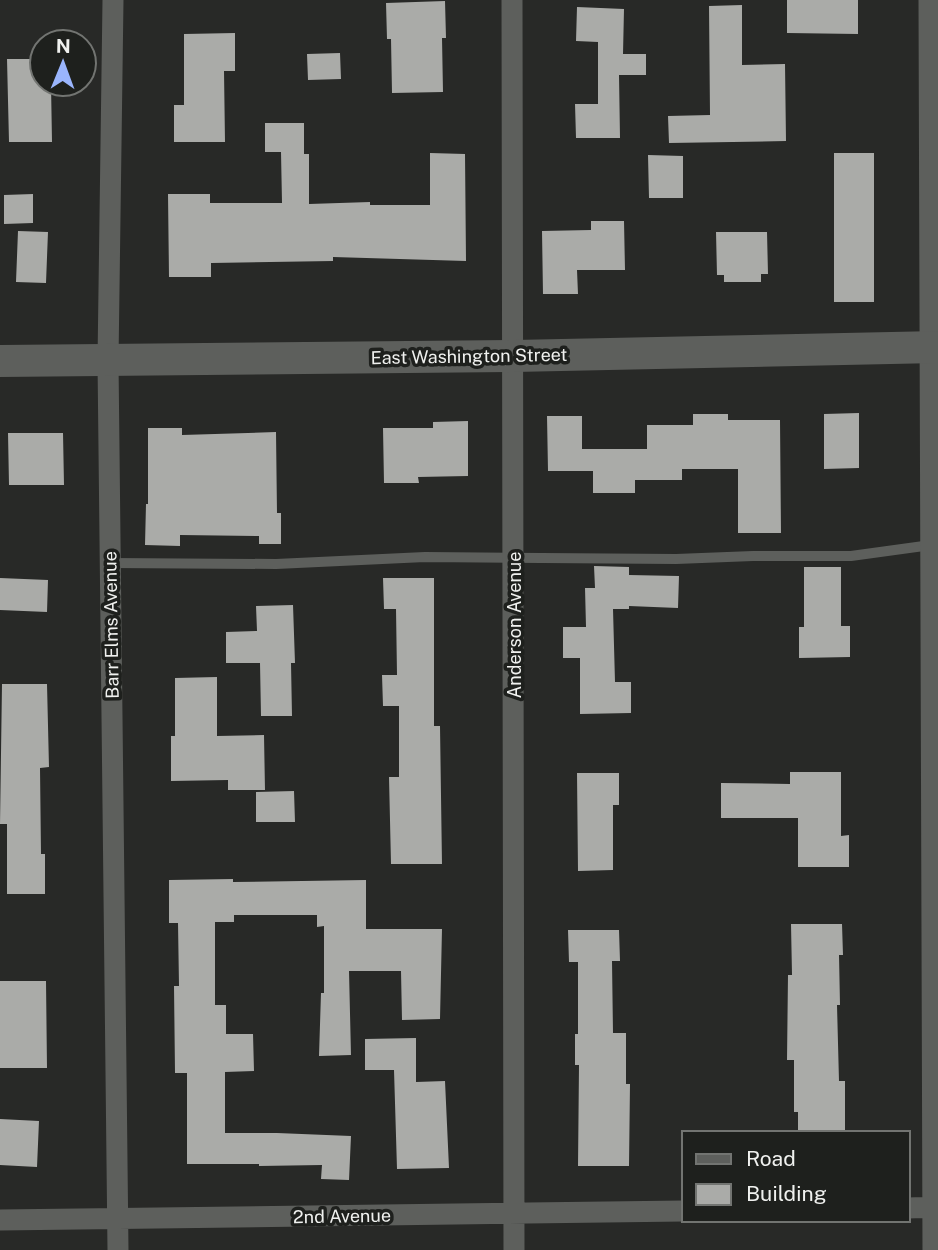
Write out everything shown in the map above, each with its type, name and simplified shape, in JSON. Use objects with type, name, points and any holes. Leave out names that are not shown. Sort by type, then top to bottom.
[{"type":"street","name":"Barr Elms Avenue","points":[[113,0],[108,361],[118,1250]]},
{"type":"street","name":"Anderson Avenue","points":[[512,0],[514,1250]]},
{"type":"street","points":[[929,0],[934,229],[936,1207],[933,1250]]},
{"type":"street","name":"East Washington Street","points":[[0,361],[514,356],[934,347]]},
{"type":"street","points":[[910,1208],[936,1207]]},
{"type":"street","name":"2nd Avenue","points":[[0,1220],[682,1211]]},
{"type":"lane","points":[[111,563],[276,564],[425,557],[676,559],[851,555],[933,549]]},
{"type":"building","points":[[787,0],[858,0],[858,34],[787,33]]},
{"type":"building","points":[[445,1],[446,38],[442,38],[443,92],[392,93],[391,39],[387,39],[386,3]]},
{"type":"building","points":[[742,5],[742,65],[785,64],[786,141],[669,143],[668,116],[710,115],[709,6]]},
{"type":"building","points":[[577,7],[624,9],[623,54],[646,54],[646,75],[619,75],[620,138],[576,138],[575,104],[598,104],[598,42],[576,41]]},
{"type":"building","points":[[235,33],[235,71],[224,71],[225,142],[174,142],[174,105],[184,105],[184,34]]},
{"type":"building","points":[[340,53],[341,79],[308,80],[307,54]]},
{"type":"building","points":[[7,59],[28,59],[28,98],[51,98],[52,142],[9,142]]},
{"type":"building","points":[[265,123],[304,123],[304,154],[309,154],[309,204],[370,202],[370,205],[430,205],[430,153],[465,154],[466,261],[333,257],[333,261],[211,263],[211,277],[169,277],[168,194],[210,194],[210,203],[282,203],[281,152],[265,152]]},
{"type":"building","points":[[834,153],[874,153],[874,302],[834,302]]},
{"type":"building","points":[[648,155],[683,156],[683,198],[649,198]]},
{"type":"building","points":[[33,194],[33,223],[4,224],[4,195]]},
{"type":"building","points":[[591,221],[624,221],[625,270],[577,270],[578,294],[543,294],[542,231],[591,230]]},
{"type":"building","points":[[18,231],[48,232],[46,283],[16,282]]},
{"type":"building","points":[[716,232],[767,232],[768,274],[761,274],[761,282],[724,282],[724,275],[717,275]]},
{"type":"building","points":[[859,413],[859,468],[824,469],[824,414]]},
{"type":"building","points":[[693,414],[728,414],[728,420],[780,420],[781,533],[738,533],[738,469],[682,469],[682,480],[635,480],[635,493],[593,493],[593,471],[548,471],[547,416],[582,416],[582,449],[647,449],[647,425],[693,425]]},
{"type":"building","points":[[468,421],[468,476],[418,477],[419,483],[384,483],[383,428],[433,428],[433,422]]},
{"type":"building","points":[[148,428],[182,428],[182,435],[276,432],[277,513],[281,513],[281,544],[259,544],[259,536],[180,535],[180,546],[145,545]]},
{"type":"building","points":[[8,433],[63,433],[64,485],[9,485]]},
{"type":"building","points":[[594,566],[629,567],[629,575],[679,576],[678,608],[629,606],[629,609],[613,609],[615,682],[631,682],[631,713],[580,714],[580,658],[563,658],[563,627],[586,627],[585,588],[595,588]]},
{"type":"building","points":[[804,567],[841,567],[841,626],[850,626],[850,657],[799,658],[799,627],[804,627]]},
{"type":"building","points":[[0,578],[48,580],[47,612],[0,610]]},
{"type":"building","points":[[383,578],[434,578],[434,726],[440,726],[442,864],[391,864],[389,777],[399,777],[399,706],[383,706],[382,675],[397,675],[396,609],[384,609]]},
{"type":"building","points":[[293,605],[295,663],[291,663],[292,716],[261,716],[260,663],[226,663],[226,632],[257,631],[256,606]]},
{"type":"building","points":[[217,677],[217,736],[264,735],[265,790],[228,790],[228,780],[171,781],[171,736],[175,736],[175,678]]},
{"type":"building","points":[[2,684],[47,684],[49,767],[40,768],[41,854],[45,854],[45,894],[7,894],[7,824],[0,824]]},
{"type":"building","points":[[790,772],[841,772],[841,836],[849,835],[849,867],[798,867],[798,818],[721,818],[721,783],[790,784]]},
{"type":"building","points":[[577,773],[619,773],[619,805],[613,805],[613,870],[578,871]]},
{"type":"building","points":[[294,791],[295,822],[256,822],[256,792]]},
{"type":"building","points":[[233,879],[233,882],[366,880],[366,929],[442,929],[440,1019],[402,1020],[401,971],[349,971],[351,1055],[319,1056],[321,993],[324,993],[324,926],[317,927],[317,915],[234,915],[234,922],[215,922],[215,1005],[226,1005],[226,1034],[253,1034],[254,1071],[225,1072],[225,1133],[351,1136],[349,1180],[321,1179],[322,1165],[187,1164],[187,1073],[175,1073],[174,986],[179,986],[178,923],[169,923],[169,880]]},
{"type":"building","points":[[791,924],[842,924],[843,955],[839,955],[840,1005],[837,1005],[839,1081],[845,1081],[845,1131],[798,1131],[798,1112],[794,1112],[794,1060],[787,1060],[788,975],[792,975]]},
{"type":"building","points":[[568,930],[619,930],[620,961],[612,961],[613,1033],[626,1033],[626,1084],[630,1084],[629,1166],[578,1166],[579,1065],[575,1065],[575,1034],[578,1034],[578,962],[569,962]]},
{"type":"building","points":[[0,981],[46,981],[47,1068],[0,1068]]},
{"type":"building","points":[[416,1038],[416,1082],[445,1081],[449,1168],[397,1169],[394,1070],[365,1070],[365,1039]]},
{"type":"building","points":[[0,1119],[39,1121],[37,1167],[0,1165]]}]
